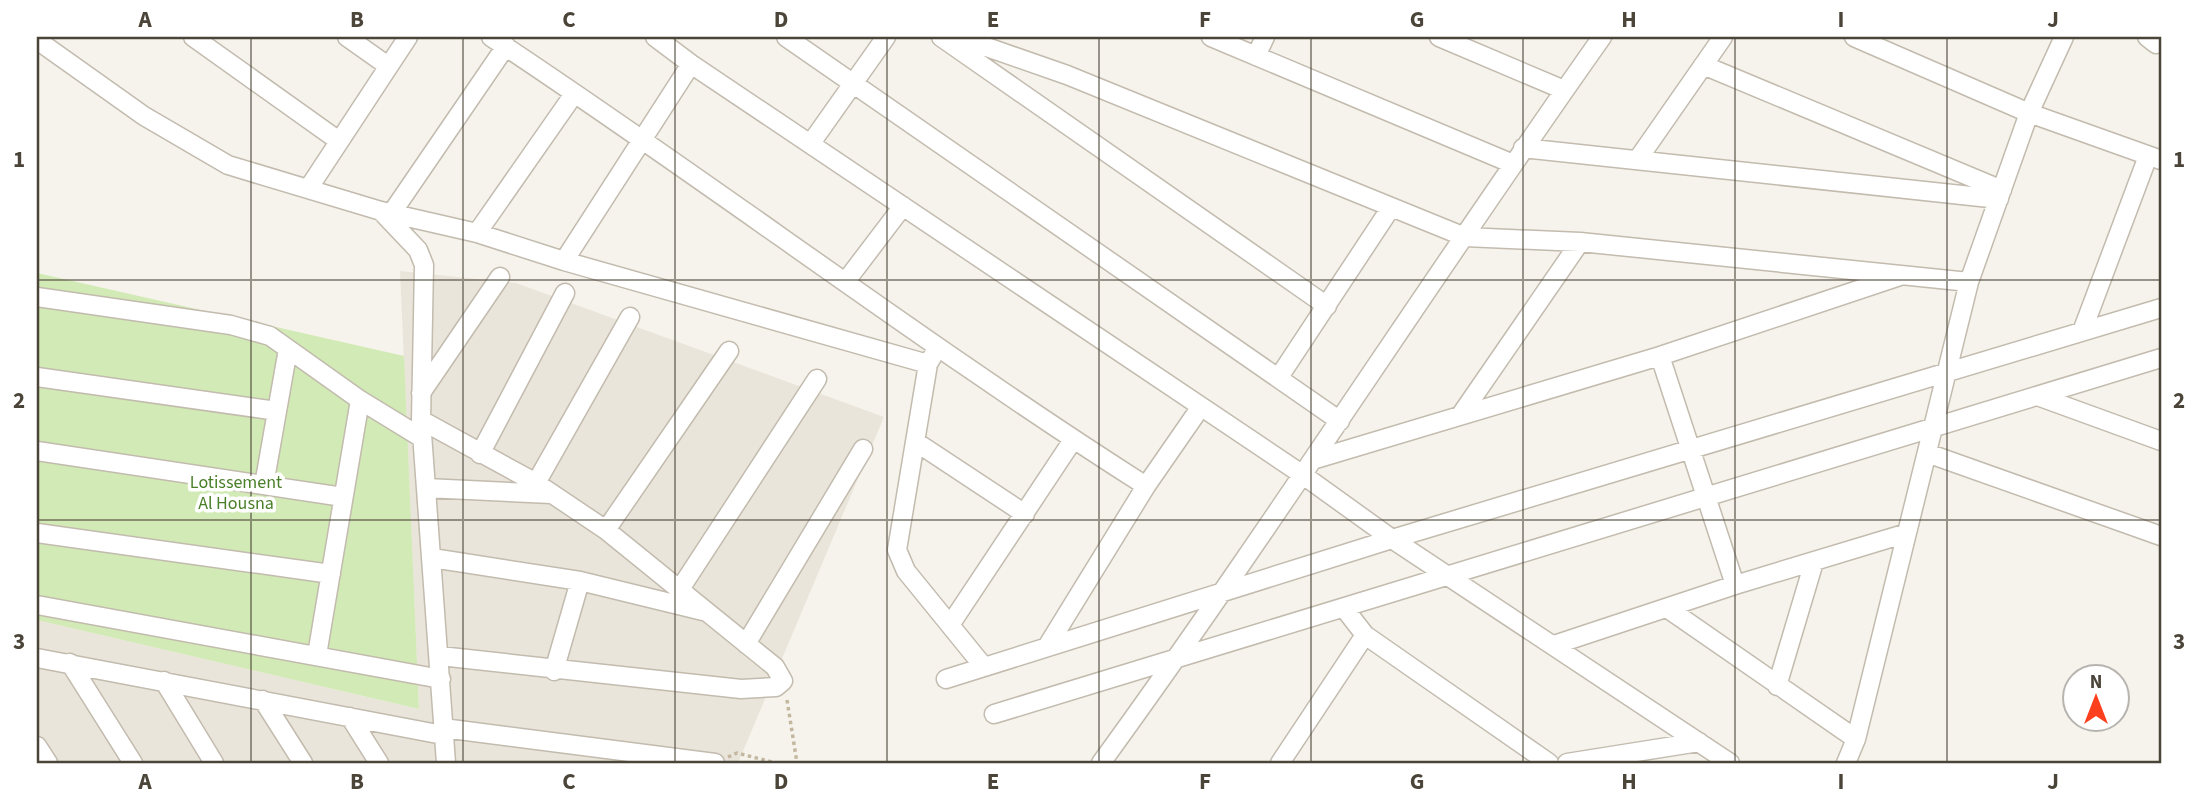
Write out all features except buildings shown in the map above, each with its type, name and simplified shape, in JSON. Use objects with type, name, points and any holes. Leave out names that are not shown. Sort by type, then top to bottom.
[{"type":"street","points":[[193,37],[339,141]]},
{"type":"street","points":[[347,37],[388,66]]},
{"type":"street","points":[[308,189],[408,37]]},
{"type":"street","points":[[655,37],[691,64],[1303,475],[1392,539],[1730,763]]},
{"type":"street","points":[[786,37],[1340,421]]},
{"type":"street","points":[[811,143],[886,37]]},
{"type":"street","points":[[941,37],[1327,306]]},
{"type":"street","points":[[958,37],[1067,75],[1390,209],[1465,237],[1580,242],[1969,282]]},
{"type":"street","points":[[1211,37],[1513,164]]},
{"type":"street","points":[[1256,56],[1265,37]]},
{"type":"street","points":[[1439,37],[1564,90]]},
{"type":"street","points":[[1101,763],[1223,593],[1523,148],[1602,37]]},
{"type":"street","points":[[1637,159],[1723,37]]},
{"type":"street","points":[[1854,37],[2029,113],[2154,158],[2083,329]]},
{"type":"street","points":[[1846,763],[1856,739],[1927,453],[1944,372],[1969,282],[2029,113],[2064,37]]},
{"type":"street","points":[[37,40],[144,116],[228,165],[386,213],[477,233],[564,261],[928,365]]},
{"type":"street","points":[[386,213],[499,41],[574,94],[642,137],[1073,440],[1146,486]]},
{"type":"street","points":[[564,261],[691,64]]},
{"type":"street","points":[[1703,65],[2000,195]]},
{"type":"street","points":[[477,233],[574,94]]},
{"type":"street","points":[[1523,148],[2000,195]]},
{"type":"street","points":[[846,281],[903,205]]},
{"type":"street","points":[[1279,377],[1390,209]]},
{"type":"street","points":[[386,213],[418,250],[424,265],[421,429],[446,763]]},
{"type":"street","points":[[1460,416],[1580,242]]},
{"type":"street","points":[[1316,458],[1660,356],[1906,274]]},
{"type":"street","points":[[421,393],[500,277]]},
{"type":"street","points":[[481,454],[565,293]]},
{"type":"street","points":[[37,297],[231,325],[270,336],[360,400],[481,454],[553,494],[606,530],[680,589],[775,667],[783,681],[776,687],[741,689],[554,671],[440,656]]},
{"type":"street","points":[[946,679],[1392,539],[2083,329],[2161,308]]},
{"type":"street","points":[[536,483],[630,317]]},
{"type":"street","points":[[938,346],[928,365],[897,535],[897,550],[906,571],[984,667]]},
{"type":"street","points":[[264,485],[289,349]]},
{"type":"street","points":[[606,530],[729,351]]},
{"type":"street","points":[[1660,356],[1735,585]]},
{"type":"street","points":[[994,714],[2161,358]]},
{"type":"street","points":[[37,377],[277,411]]},
{"type":"street","points":[[680,589],[817,379]]},
{"type":"street","points":[[2040,397],[2161,441]]},
{"type":"street","points":[[317,655],[360,400]]},
{"type":"street","points":[[1048,645],[1146,486],[1200,408]]},
{"type":"street","points":[[950,625],[1073,440]]},
{"type":"street","points":[[916,442],[1024,514]]},
{"type":"street","points":[[746,645],[863,449]]},
{"type":"street","points":[[37,451],[343,497]]},
{"type":"street","points":[[1927,453],[2161,536]]},
{"type":"street","points":[[426,488],[553,494]]},
{"type":"street","points":[[37,533],[331,574]]},
{"type":"street","points":[[1554,645],[1735,585],[1906,533]]},
{"type":"street","points":[[432,558],[580,582],[705,612]]},
{"type":"street","points":[[1777,686],[1814,562]]},
{"type":"street","points":[[554,671],[580,582]]},
{"type":"street","points":[[37,605],[440,679]]},
{"type":"street","points":[[1344,608],[1365,635],[1549,763]]},
{"type":"street","points":[[1667,608],[1856,739]]},
{"type":"street","points":[[1280,763],[1365,635]]},
{"type":"street","points":[[37,658],[443,732],[715,763]]},
{"type":"street","points":[[70,663],[133,763]]},
{"type":"street","points":[[164,681],[214,763]]},
{"type":"street","points":[[263,700],[303,763]]},
{"type":"street","points":[[349,717],[379,763]]},
{"type":"street","points":[[1567,763],[1699,742]]},
{"type":"street","points":[[37,746],[48,763]]},
{"type":"path","points":[[783,681],[797,763]]},
{"type":"path","points":[[715,763],[737,753],[776,763]]},
{"type":"shaded area","points":[[400,271],[516,283],[884,417],[738,763],[37,763],[37,620],[419,709]]},
{"type":"green space","name":"Lotissement Al Housna","points":[[37,273],[404,356],[419,709],[37,620]]}]
